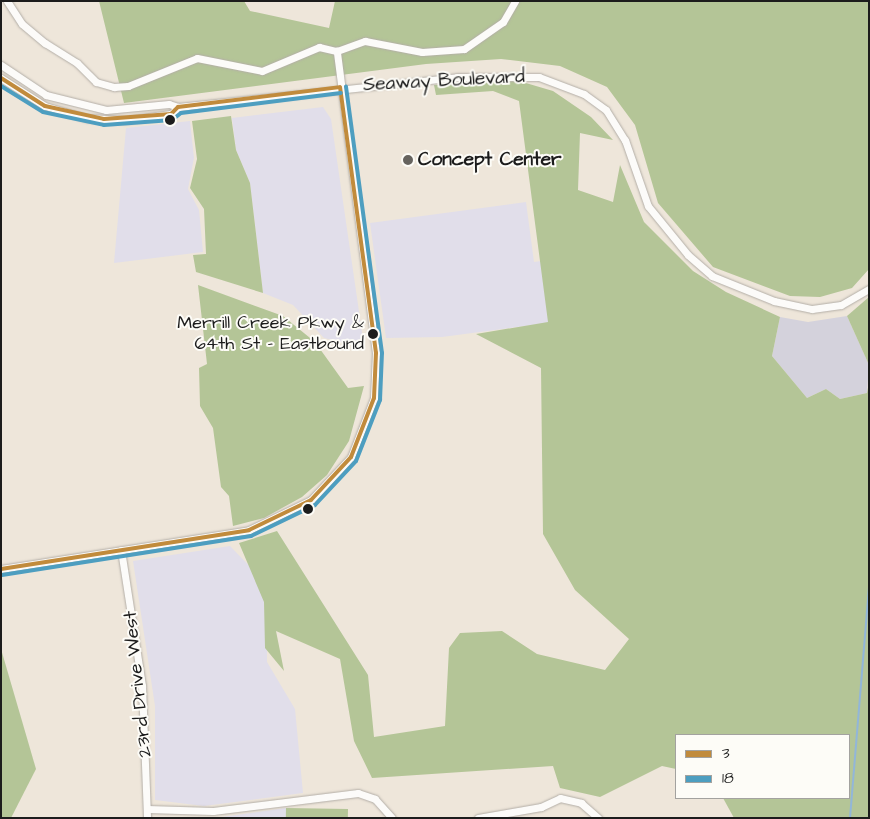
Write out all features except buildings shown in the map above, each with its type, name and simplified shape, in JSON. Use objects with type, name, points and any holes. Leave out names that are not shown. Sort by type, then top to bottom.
[{"type":"street","points":[[8,1],[22,24],[45,43],[96,82],[114,87],[128,86],[197,58],[262,71],[319,47],[337,51],[365,42],[422,52],[464,49],[503,22],[515,1]]},
{"type":"street","points":[[1,569],[249,530],[287,515],[325,488],[359,440],[374,398],[376,354],[340,87],[337,51]]},
{"type":"street","name":"Seaway Boulevard","points":[[1,65],[25,84],[68,103],[106,110],[169,104],[178,107],[340,87],[514,74],[562,85],[606,110],[626,140],[648,206],[688,255],[712,276],[774,301],[812,309],[841,305],[869,289]]},
{"type":"street","name":"Seaway Boulevard","points":[[1,78],[45,106],[87,118],[126,120],[171,114],[178,107]]},
{"type":"street","name":"23rd Drive West","points":[[121,550],[142,686],[147,818]]},
{"type":"street","points":[[147,809],[213,811],[358,793],[375,799],[392,818]]},
{"type":"street","points":[[478,818],[541,807],[560,798],[581,803],[598,818]]},
{"type":"shaded area","points":[[323,107],[331,119],[363,339],[344,343],[324,338],[293,305],[263,293],[250,183],[236,150],[232,118]]},
{"type":"shaded area","points":[[190,121],[194,158],[188,189],[199,210],[203,252],[114,263],[126,128]]},
{"type":"shaded area","points":[[526,202],[534,262],[541,261],[549,323],[442,337],[386,338],[370,223]]},
{"type":"shaded area","points":[[847,316],[869,365],[867,393],[840,399],[826,389],[807,398],[772,356],[780,317],[808,322]]},
{"type":"shaded area","points":[[230,546],[267,584],[267,662],[295,709],[303,793],[204,806],[155,800],[155,706],[133,561]]},
{"type":"shaded area","points":[[286,808],[286,818],[156,818],[222,817]]},
{"type":"green space","points":[[99,1],[244,1],[250,11],[329,28],[335,1],[869,1],[869,269],[852,288],[820,297],[790,296],[713,267],[658,203],[635,125],[607,87],[560,66],[501,59],[426,64],[124,103]]},
{"type":"green space","points":[[519,81],[553,91],[591,117],[613,140],[580,133],[578,190],[613,202],[620,165],[644,222],[693,271],[726,292],[780,317],[772,356],[807,398],[826,389],[840,399],[867,393],[869,382],[869,818],[734,818],[724,799],[850,799],[850,734],[675,734],[675,769],[662,766],[600,797],[560,788],[553,766],[372,778],[354,741],[340,659],[276,631],[284,671],[265,648],[264,602],[239,543],[277,531],[368,675],[374,737],[445,726],[449,648],[460,633],[502,631],[537,654],[605,670],[629,639],[575,590],[543,534],[541,368],[476,334],[548,322],[519,101],[493,91],[436,95],[434,85]]},
{"type":"green space","points":[[231,116],[236,150],[250,183],[263,293],[196,272],[193,255],[206,254],[204,209],[190,188],[197,159],[192,121]]},
{"type":"green space","points":[[198,285],[283,316],[315,342],[348,388],[364,386],[349,441],[327,475],[302,497],[264,518],[233,526],[229,496],[221,487],[213,428],[200,406],[199,368],[207,364]]},
{"type":"green space","points":[[869,297],[869,365],[847,316]]},
{"type":"green space","points":[[1,649],[36,769],[11,818],[1,818]]},
{"type":"green space","points":[[286,808],[348,809],[348,818],[286,818]]},
{"type":"waterway","points":[[850,818],[869,586]]},
{"type":"transit line","name":"3","points":[[1,78],[45,106],[104,119],[171,114],[178,107],[340,87]]},
{"type":"transit line","name":"18","points":[[1,86],[43,112],[104,125],[172,120],[181,113],[341,93]]},
{"type":"transit line","name":"18","points":[[2,575],[251,536],[315,505],[356,461],[380,400],[382,353],[346,86]]},
{"type":"transit line","name":"3","points":[[1,569],[249,530],[311,500],[351,457],[374,398],[376,353],[340,87]]},
{"type":"place","name":"Concept Center","points":[[408,160]]},
{"type":"place","name":"Merrill Creek Pkwy & 64th St - Eastbound","points":[[373,334]]}]
